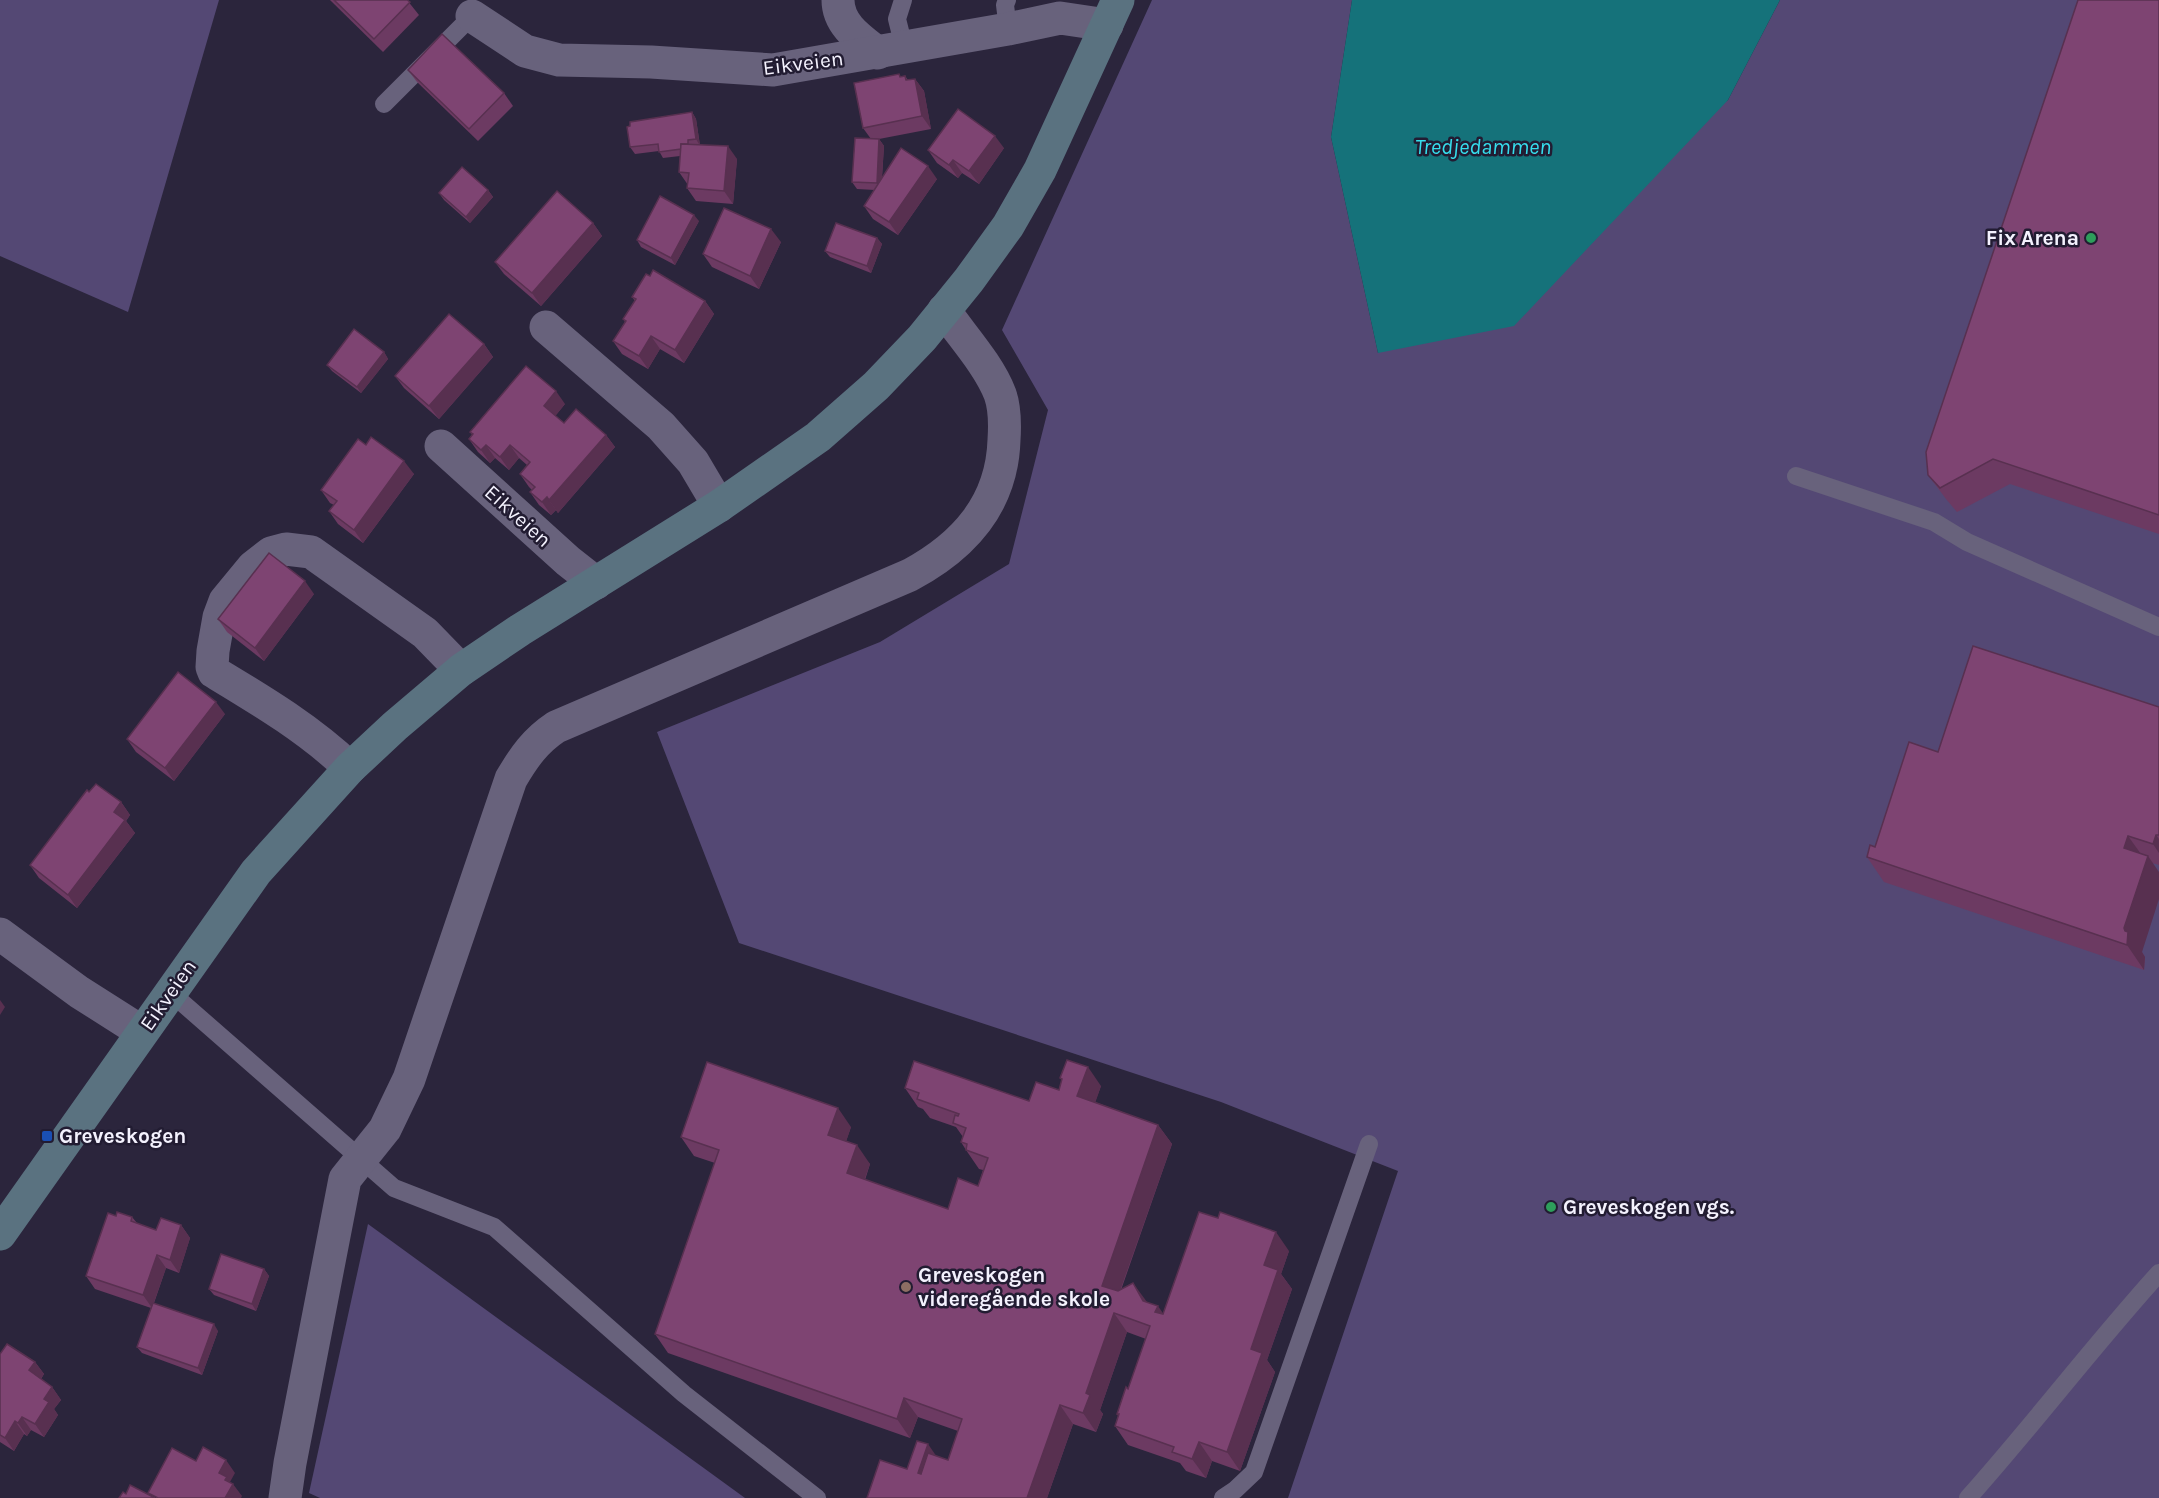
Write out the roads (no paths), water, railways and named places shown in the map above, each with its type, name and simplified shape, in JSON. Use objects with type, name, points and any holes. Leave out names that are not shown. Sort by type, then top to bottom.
[{"type":"main road","name":"Eikveien","points":[[0,1234],[256,872],[350,768],[394,726],[461,670],[520,630],[719,506],[818,437],[876,386],[922,338],[969,280],[1008,226],[1040,170],[1112,12]]},
{"type":"street","points":[[838,0],[838,7],[846,26],[855,36],[891,50]]},
{"type":"street","name":"Eikveien","points":[[472,16],[525,51],[559,60],[651,62],[773,70],[891,50],[1007,15],[1060,18],[1112,12]]},
{"type":"street","points":[[285,1498],[345,1179],[385,1129],[409,1078],[511,779],[526,753],[542,736],[555,727],[910,575],[934,562],[960,541],[982,515],[996,486],[1004,455],[1005,421],[1001,396],[994,380],[944,310]]},
{"type":"street","points":[[546,327],[661,426],[693,462],[719,506]]},
{"type":"street","name":"Eikveien","points":[[441,447],[568,561],[596,583]]},
{"type":"street","points":[[350,768],[325,744],[288,717],[214,672],[213,651],[219,617],[225,601],[253,567],[271,553],[286,549],[310,552],[425,633],[461,670]]},
{"type":"street","points":[[0,934],[79,992],[142,1032]]},
{"type":"lane","points":[[891,50],[903,0]]},
{"type":"lane","points":[[384,104],[472,16]]},
{"type":"lane","points":[[1796,476],[1934,522],[1967,542],[2159,627]]},
{"type":"lane","points":[[170,992],[393,1188],[494,1227],[684,1394],[817,1498]]},
{"type":"lane","points":[[1223,1498],[1254,1472],[1369,1144]]},
{"type":"lane","points":[[1968,1498],[2159,1273]]},
{"type":"water","name":"Tredjedammen","points":[[1352,0],[1780,0],[1728,100],[1514,326],[1378,353],[1331,137]]},
{"type":"place","name":"Fix Arena","points":[[2091,238]]},
{"type":"place","name":"Greveskogen","points":[[47,1136]]},
{"type":"place","name":"Greveskogen vgs.","points":[[1551,1207]]},
{"type":"place","name":"Greveskogen videregående skole","points":[[906,1287]]}]
